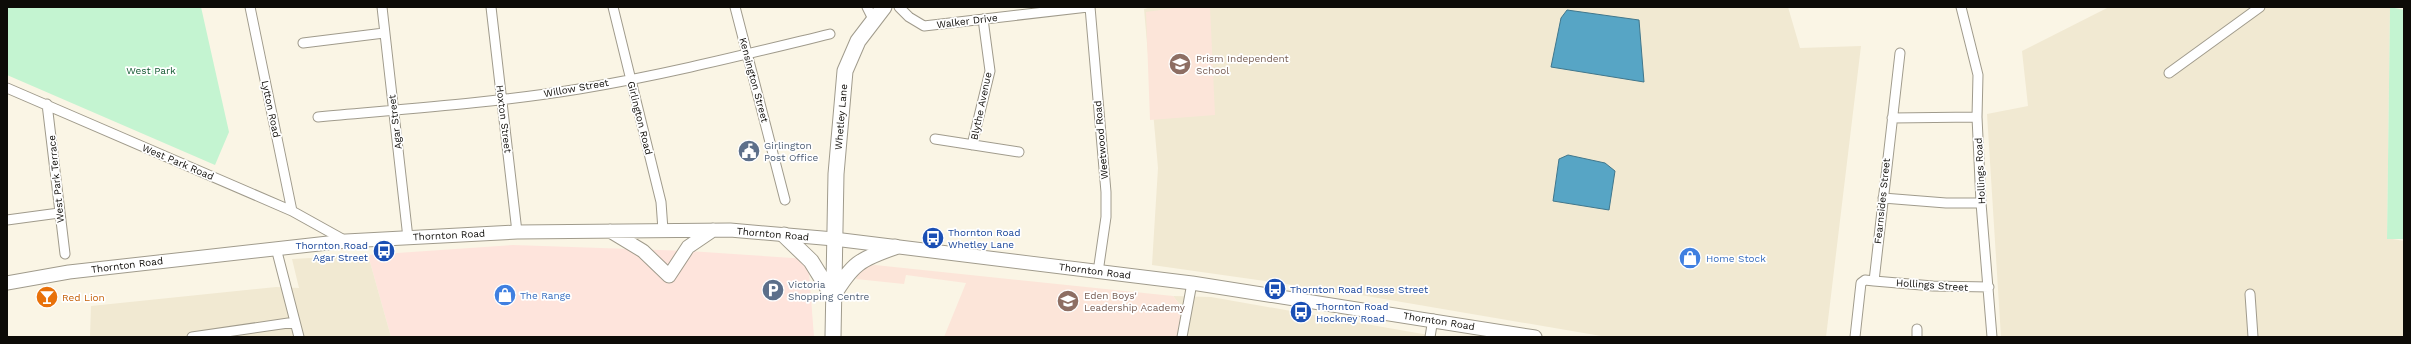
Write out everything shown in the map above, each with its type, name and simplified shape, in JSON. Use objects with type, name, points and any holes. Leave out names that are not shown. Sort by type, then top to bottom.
[{"type":"main road","name":"Whetley Lane","points":[[833,337],[832,296],[836,174],[845,71],[870,13],[884,7]]},
{"type":"main road","name":"Thornton Road","points":[[7,284],[69,272],[346,241],[517,232],[713,230],[834,239],[1192,283],[1433,319],[1535,337]]},
{"type":"main road","points":[[609,231],[643,252],[669,276],[688,247],[713,230]]},
{"type":"main road","points":[[784,235],[811,261],[832,296],[846,274],[856,265],[869,256],[896,247]]},
{"type":"street","name":"Lytton Road","points":[[250,7],[292,211]]},
{"type":"street","name":"Agar Street","points":[[382,7],[408,238]]},
{"type":"street","name":"Hoxton Street","points":[[491,7],[517,232]]},
{"type":"street","name":"Girlington Road","points":[[613,7],[661,202],[663,230]]},
{"type":"street","name":"Kensington Street","points":[[734,7],[785,200]]},
{"type":"street","name":"Walker Drive","points":[[899,7],[909,17],[924,26],[1089,7]]},
{"type":"street","name":"Weetwood Road","points":[[1089,7],[1106,192],[1106,217],[1098,272]]},
{"type":"street","name":"Hollings Road","points":[[1961,7],[1978,75],[1977,118],[1981,203],[1992,337]]},
{"type":"street","points":[[2169,72],[2260,7]]},
{"type":"street","name":"Blythe Avenue","points":[[972,145],[990,71],[983,20]]},
{"type":"street","points":[[303,43],[384,33]]},
{"type":"street","name":"Willow Street","points":[[318,118],[501,100],[580,89],[747,54],[830,34]]},
{"type":"street","name":"Fearnsides Street","points":[[1874,281],[1900,53]]},
{"type":"street","name":"West Park Road","points":[[7,88],[48,104],[292,211],[346,241]]},
{"type":"street","name":"West Park Terrace","points":[[48,104],[59,213],[65,254]]},
{"type":"street","points":[[1892,118],[1977,118]]},
{"type":"street","name":"Blythe Avenue","points":[[935,139],[1019,152]]},
{"type":"street","points":[[1883,198],[1946,203],[1981,203]]},
{"type":"street","points":[[7,220],[59,213]]},
{"type":"street","points":[[276,248],[299,337]]},
{"type":"street","points":[[1855,337],[1860,283],[1865,280],[1874,281]]},
{"type":"street","name":"Hollings Street","points":[[1874,281],[1933,286],[1989,287]]},
{"type":"street","points":[[1182,337],[1192,283]]},
{"type":"street","points":[[2250,294],[2253,337]]},
{"type":"street","points":[[1430,337],[1433,319]]},
{"type":"street","points":[[192,337],[295,322]]},
{"type":"shaded area","points":[[1152,7],[1788,7],[1800,48],[1861,46],[1826,337],[1607,337],[1349,293],[1152,265],[1158,168],[1144,9]]},
{"type":"shaded area","name":"Prism Independent School","points":[[1182,7],[1210,7],[1215,115],[1150,120],[1146,12]]},
{"type":"shaded area","points":[[2109,7],[2390,7],[2387,238],[2404,241],[2404,337],[2001,337],[1987,114],[2028,106],[2022,51]]},
{"type":"shaded area","points":[[513,245],[689,251],[808,259],[814,337],[391,337],[368,255]]},
{"type":"shaded area","points":[[368,255],[391,337],[90,337],[91,306],[276,287],[299,288],[292,259]]},
{"type":"shaded area","name":"Eden Boys' Leadership Academy","points":[[875,265],[1173,296],[1182,307],[1177,337],[944,337],[966,283],[906,275],[904,284],[856,279],[859,272],[865,267]]},
{"type":"shaded area","points":[[1173,296],[1211,297],[1440,337],[1177,337],[1182,307]]},
{"type":"green space","name":"West Park","points":[[7,7],[201,7],[229,132],[215,165],[7,75]]},
{"type":"green space","points":[[2390,7],[2404,10],[2404,239],[2387,239]]},
{"type":"water","points":[[1567,10],[1639,20],[1644,82],[1551,67],[1561,18]]},
{"type":"water","points":[[1568,155],[1605,163],[1615,171],[1609,210],[1553,201],[1559,159]]},
{"type":"place","name":"Prism Independent School","points":[[1180,64]]},
{"type":"place","name":"Girlington Post Office","points":[[749,151]]},
{"type":"place","name":"Thornton Road Whetley Lane","points":[[933,238]]},
{"type":"place","name":"Thornton Road Agar Street","points":[[384,251]]},
{"type":"place","name":"Home Stock","points":[[1690,258]]},
{"type":"place","name":"Thornton Road Rosse Street","points":[[1275,289]]},
{"type":"place","name":"Victoria Shopping Centre","points":[[773,290]]},
{"type":"place","name":"The Range","points":[[505,295]]},
{"type":"place","name":"Red Lion","points":[[47,297]]},
{"type":"place","name":"Eden Boys' Leadership Academy","points":[[1068,301]]},
{"type":"place","name":"Thornton Road Hockney Road","points":[[1301,312]]}]
